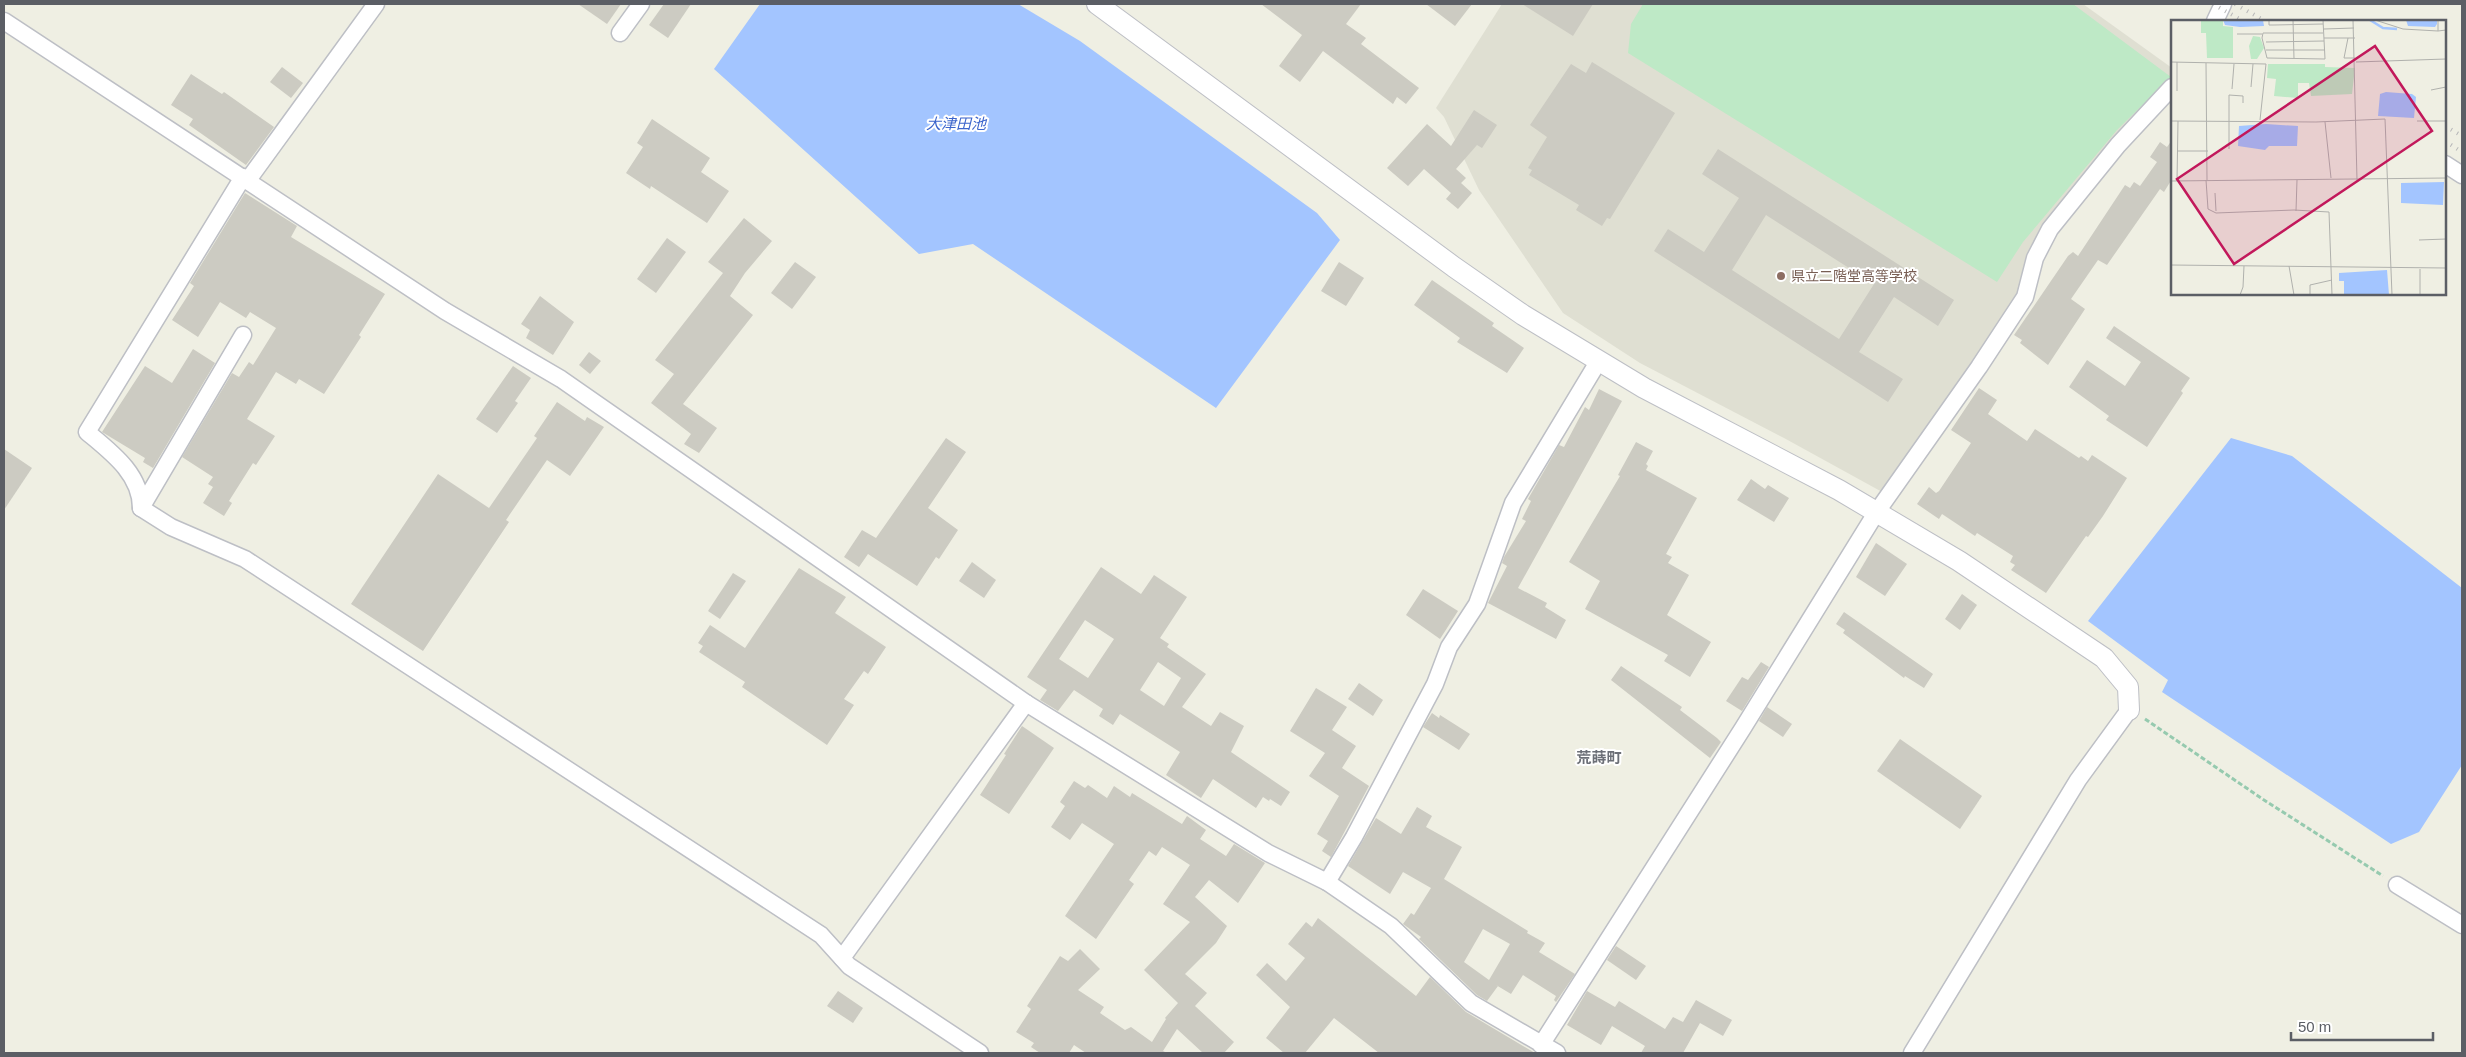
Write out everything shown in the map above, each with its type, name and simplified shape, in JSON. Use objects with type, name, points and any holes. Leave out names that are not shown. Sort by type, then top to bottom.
[{"type":"street","points":[[140,508],[140,498],[131,475],[120,460],[87,432],[246,178],[376,4]]},
{"type":"street","points":[[620,33],[641,4]]},
{"type":"street","points":[[1097,4],[1454,268],[1523,315],[1598,362],[1644,388],[1839,490],[1959,561],[2104,658],[2128,686],[2129,710],[2078,780],[1912,1053]]},
{"type":"street","points":[[2215,20],[2223,4]]},
{"type":"street","points":[[4,21],[246,178],[445,311],[561,379],[1026,703],[1268,853],[1327,882],[1391,926],[1471,1003],[1557,1053]]},
{"type":"street","points":[[1541,1044],[1744,728],[1876,513],[1979,367],[2025,297],[2035,258],[2050,229],[2118,145],[2171,88]]},
{"type":"street","points":[[2446,165],[2462,174]]},
{"type":"street","points":[[140,508],[243,335]]},
{"type":"street","points":[[1327,882],[1354,837],[1435,684],[1449,647],[1477,604],[1513,503],[1598,362]]},
{"type":"street","points":[[140,508],[171,527],[194,535],[254,565],[821,934],[849,966],[980,1053]]},
{"type":"street","points":[[842,958],[1026,703]]},
{"type":"street","points":[[2397,885],[2462,925]]},
{"type":"path","points":[[2129,710],[2264,800],[2397,885]]},
{"type":"shaded area","name":"県立二階堂高等学校","points":[[1502,4],[2083,4],[2171,67],[2171,80],[2100,157],[2011,312],[1884,493],[1784,438],[1640,363],[1563,313],[1479,190],[1444,117],[1436,108]]},
{"type":"green space","points":[[1643,4],[2073,4],[2171,77],[2117,130],[2023,242],[1997,282],[1628,53],[1631,24]]},
{"type":"water","name":"大津田池","points":[[760,4],[1018,4],[1080,41],[1317,213],[1340,240],[1216,408],[973,244],[919,254],[714,69]]},
{"type":"water","points":[[2231,438],[2292,456],[2462,588],[2462,765],[2419,832],[2391,844],[2162,692],[2168,680],[2088,621]]},
{"type":"building","points":[[578,4],[621,4],[607,24]]},
{"type":"building","points":[[664,4],[691,4],[668,38],[649,25]]},
{"type":"building","points":[[1261,4],[1361,4],[1346,24],[1366,38],[1361,44],[1419,88],[1406,104],[1397,97],[1393,104],[1323,51],[1300,82],[1279,66],[1302,35]]},
{"type":"building","points":[[1426,4],[1472,4],[1455,26]]},
{"type":"building","points":[[1522,4],[1593,4],[1573,36]]},
{"type":"building","points":[[1592,62],[1675,113],[1610,219],[1607,218],[1602,226],[1576,210],[1579,205],[1529,175],[1532,170],[1528,168],[1547,137],[1530,125],[1571,64],[1586,73]]},
{"type":"building","points":[[282,67],[303,83],[291,98],[270,82]]},
{"type":"building","points":[[191,74],[222,94],[224,92],[274,127],[246,165],[189,125],[193,119],[171,105]]},
{"type":"building","points":[[1474,110],[1497,125],[1482,148],[1477,145],[1456,169],[1466,178],[1461,183],[1472,193],[1458,209],[1446,199],[1451,193],[1424,169],[1408,186],[1387,168],[1427,124],[1451,146]]},
{"type":"building","points":[[652,119],[710,158],[701,172],[729,191],[707,223],[651,186],[650,189],[626,173],[643,147],[637,143]]},
{"type":"building","points":[[2171,141],[2171,181],[2164,192],[2160,189],[2107,265],[2098,260],[2071,299],[2085,309],[2048,365],[2020,343],[2022,340],[2014,335],[2068,256],[2073,252],[2078,256],[2125,185],[2130,188],[2134,182],[2140,186],[2157,162],[2150,157],[2160,142],[2167,147]]},
{"type":"building","points":[[1718,149],[1954,300],[1938,326],[1894,297],[1859,352],[1903,379],[1888,402],[1654,251],[1668,229],[1704,252],[1739,198],[1702,174]],"holes":[[[1766,215],[1874,284],[1839,339],[1732,270]]]},
{"type":"building","points":[[245,193],[297,226],[291,237],[385,294],[359,335],[361,337],[324,394],[299,379],[296,384],[276,372],[247,419],[275,436],[256,465],[253,463],[229,501],[232,503],[224,516],[203,503],[213,487],[208,484],[213,477],[182,457],[232,373],[239,377],[249,362],[253,365],[276,328],[250,312],[246,318],[220,302],[198,337],[172,320],[194,286],[190,283]]},
{"type":"building","points":[[744,218],[772,241],[745,273],[730,296],[753,315],[683,404],[717,428],[699,453],[684,444],[691,434],[651,403],[674,374],[655,360],[723,273],[708,262]]},
{"type":"building","points":[[667,238],[686,252],[656,293],[637,279]]},
{"type":"building","points":[[795,262],[816,277],[792,309],[771,293]]},
{"type":"building","points":[[1339,262],[1364,278],[1346,306],[1321,291]]},
{"type":"building","points":[[1432,280],[1494,323],[1492,326],[1524,348],[1507,373],[1457,342],[1460,338],[1414,305]]},
{"type":"building","points":[[540,296],[574,322],[553,355],[526,338],[530,330],[521,324]]},
{"type":"building","points":[[2114,326],[2190,378],[2181,391],[2183,393],[2147,447],[2106,420],[2109,416],[2069,387],[2087,360],[2125,386],[2141,362],[2106,338]]},
{"type":"building","points":[[193,349],[215,363],[153,468],[143,462],[145,458],[102,432],[145,366],[172,383]]},
{"type":"building","points":[[589,352],[601,361],[590,374],[579,365]]},
{"type":"building","points":[[513,366],[531,378],[515,401],[518,403],[497,433],[476,419]]},
{"type":"building","points":[[1979,388],[1997,400],[1988,414],[2027,441],[2035,429],[2079,458],[2081,456],[2088,461],[2092,455],[2127,478],[2103,516],[2088,537],[2086,536],[2046,593],[2011,570],[2015,565],[2010,562],[2013,556],[1977,533],[1975,536],[1942,514],[1939,519],[1917,504],[1929,487],[1936,493],[1939,491],[1971,443],[1951,430]]},
{"type":"building","points":[[1599,389],[1622,401],[1518,588],[1547,603],[1545,607],[1566,620],[1556,639],[1488,603],[1507,566],[1502,563],[1504,557],[1526,521],[1522,519],[1531,501],[1528,499],[1559,445],[1564,447],[1585,407],[1589,410]]},
{"type":"building","points":[[557,402],[585,421],[587,417],[604,427],[570,476],[547,460],[506,520],[509,522],[423,651],[351,604],[438,474],[489,508],[537,438],[534,436]]},
{"type":"building","points":[[946,438],[966,452],[928,508],[958,530],[939,559],[936,557],[917,586],[868,554],[859,567],[844,557],[862,530],[876,538]]},
{"type":"building","points":[[1636,442],[1653,451],[1646,464],[1648,466],[1646,470],[1697,498],[1666,554],[1672,557],[1668,563],[1689,575],[1667,615],[1711,642],[1690,677],[1664,661],[1668,655],[1585,609],[1600,581],[1569,562],[1620,476],[1618,475]]},
{"type":"building","points":[[4,449],[32,468],[4,510]]},
{"type":"building","points":[[1751,479],[1765,489],[1768,485],[1789,498],[1774,522],[1737,500]]},
{"type":"building","points":[[1876,543],[1907,564],[1885,596],[1856,577]]},
{"type":"building","points":[[972,562],[996,580],[984,598],[959,581]]},
{"type":"building","points":[[1101,567],[1141,594],[1154,575],[1187,597],[1160,638],[1169,644],[1167,647],[1206,674],[1182,707],[1211,726],[1220,712],[1244,726],[1231,752],[1290,792],[1281,806],[1263,797],[1256,808],[1213,779],[1201,798],[1166,775],[1180,752],[1120,714],[1113,725],[1099,716],[1103,709],[1074,690],[1058,711],[1040,700],[1047,690],[1027,677]],"holes":[[[1085,620],[1114,639],[1088,678],[1059,659]],[[1158,662],[1181,678],[1164,706],[1140,690]]]},
{"type":"building","points":[[799,568],[846,597],[835,613],[886,647],[868,674],[864,671],[844,699],[854,705],[827,745],[742,687],[745,682],[699,652],[703,646],[698,643],[710,625],[745,648]]},
{"type":"building","points":[[733,573],[746,581],[720,619],[708,611]]},
{"type":"building","points":[[1423,589],[1458,611],[1440,639],[1406,615]]},
{"type":"building","points":[[1962,594],[1977,605],[1960,630],[1945,619]]},
{"type":"building","points":[[1844,612],[1933,674],[1924,688],[1905,676],[1904,678],[1843,633],[1845,630],[1836,624]]},
{"type":"building","points":[[1761,662],[1769,667],[1742,711],[1726,701],[1742,677],[1748,680]]},
{"type":"building","points":[[1621,666],[1682,707],[1680,710],[1721,742],[1710,758],[1611,680]]},
{"type":"building","points":[[1359,683],[1383,700],[1373,716],[1348,699]]},
{"type":"building","points":[[1316,688],[1347,707],[1332,730],[1356,746],[1342,768],[1369,786],[1331,857],[1322,851],[1328,841],[1317,834],[1339,796],[1309,776],[1325,753],[1290,731]]},
{"type":"building","points":[[1767,707],[1792,724],[1783,737],[1759,721]]},
{"type":"building","points":[[1432,713],[1439,718],[1440,715],[1470,734],[1459,750],[1423,727]]},
{"type":"building","points":[[1022,726],[1054,748],[1009,814],[980,795]]},
{"type":"building","points":[[1900,739],[1982,796],[1960,829],[1877,771]]},
{"type":"building","points":[[1074,781],[1085,788],[1088,785],[1107,798],[1114,786],[1130,797],[1132,793],[1182,824],[1187,816],[1206,830],[1200,839],[1226,856],[1234,844],[1265,863],[1238,903],[1209,880],[1195,897],[1227,926],[1216,943],[1185,974],[1207,993],[1195,1006],[1234,1042],[1224,1053],[1203,1053],[1177,1029],[1163,1051],[1167,1053],[1086,1053],[1074,1045],[1069,1053],[1040,1053],[1031,1047],[1034,1043],[1016,1032],[1031,1009],[1027,1006],[1060,956],[1068,961],[1080,949],[1100,969],[1078,990],[1104,1007],[1100,1013],[1125,1030],[1131,1027],[1152,1042],[1165,1018],[1178,1003],[1144,970],[1190,922],[1163,904],[1190,865],[1162,847],[1156,856],[1149,851],[1129,880],[1134,884],[1096,939],[1065,916],[1114,844],[1082,823],[1070,840],[1051,827],[1065,806],[1060,802]]},
{"type":"building","points":[[1417,807],[1432,816],[1426,827],[1462,847],[1444,879],[1545,943],[1539,952],[1575,974],[1556,1002],[1554,1000],[1556,996],[1523,975],[1511,994],[1498,986],[1487,1001],[1477,995],[1419,939],[1421,937],[1403,924],[1411,913],[1414,915],[1431,888],[1403,872],[1390,894],[1348,866],[1376,818],[1401,834]],"holes":[[[1483,929],[1510,944],[1489,980],[1464,962]]]},
{"type":"building","points":[[1318,918],[1416,996],[1430,977],[1466,1012],[1535,1053],[1379,1053],[1334,1018],[1305,1053],[1284,1053],[1266,1038],[1290,1007],[1256,975],[1267,963],[1286,981],[1305,958],[1288,944],[1306,922],[1312,927]]},
{"type":"building","points":[[1616,946],[1646,966],[1636,980],[1607,960]]},
{"type":"building","points":[[838,991],[863,1008],[853,1023],[827,1006]]},
{"type":"building","points":[[1587,991],[1615,1007],[1619,1001],[1665,1029],[1673,1017],[1683,1022],[1696,1000],[1732,1020],[1723,1036],[1700,1023],[1683,1053],[1641,1053],[1645,1046],[1612,1026],[1601,1045],[1567,1025]]},
{"type":"railway","points":[[2213,4],[2241,20]]},
{"type":"railway","points":[[2235,4],[2263,20]]},
{"type":"railway","points":[[2446,127],[2462,136]]},
{"type":"railway","points":[[2446,142],[2462,152]]},
{"type":"place","name":"県立二階堂高等学校","points":[[1781,276]]},
{"type":"district","name":"荒蒔町","points":[[1599,758]]}]
